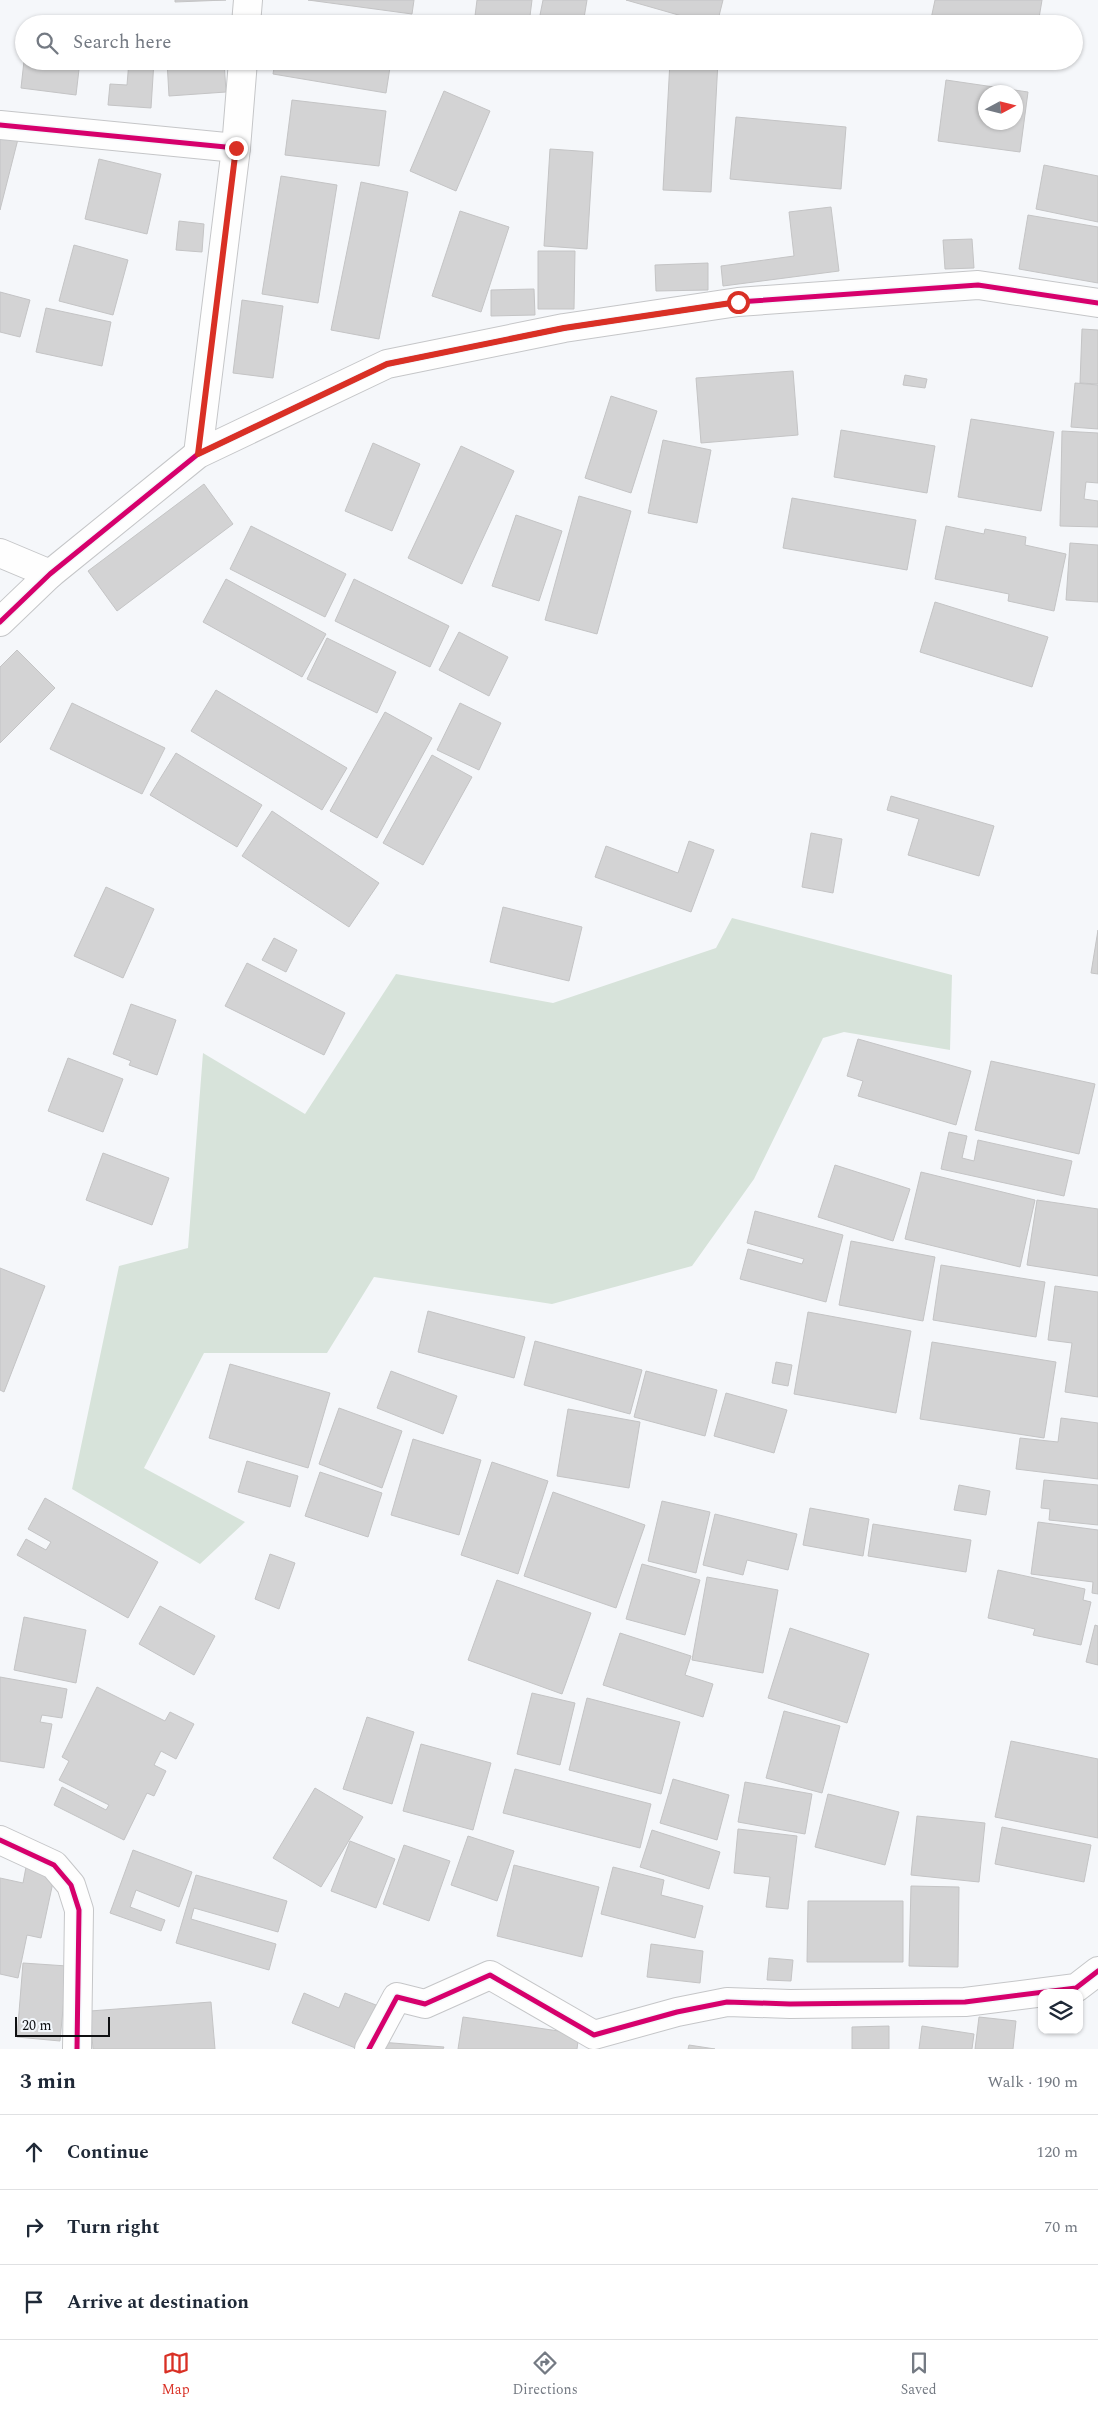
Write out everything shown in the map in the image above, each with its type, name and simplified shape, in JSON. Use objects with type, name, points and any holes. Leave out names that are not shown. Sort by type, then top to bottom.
[{"type":"street","points":[[247,15],[248,0]]},
{"type":"street","points":[[198,454],[236,148],[242,70]]},
{"type":"street","points":[[0,125],[236,148]]},
{"type":"street","points":[[0,622],[50,574],[198,454],[387,364],[564,328],[738,302],[978,286],[1098,303]]},
{"type":"street","points":[[0,553],[50,574]]},
{"type":"street","points":[[0,1840],[54,1865],[71,1885],[79,1910],[77,2049]]},
{"type":"street","points":[[369,2049],[397,1997],[425,2004],[490,1975],[593,2042],[677,2012],[727,2002],[790,2004],[965,2002],[1076,1988],[1098,1971]]},
{"type":"shaded area","points":[[732,918],[952,975],[950,1050],[844,1032],[823,1038],[754,1179],[692,1266],[552,1304],[374,1277],[327,1353],[204,1353],[144,1468],[245,1522],[200,1564],[72,1489],[119,1266],[188,1248],[203,1053],[305,1114],[396,974],[553,1003],[716,948]]},
{"type":"building","points":[[175,0],[226,0],[175,2]]},
{"type":"building","points":[[308,0],[414,0],[412,14]]},
{"type":"building","points":[[477,0],[532,0],[530,15],[475,15]]},
{"type":"building","points":[[543,0],[587,0],[584,15],[540,15]]},
{"type":"building","points":[[626,0],[723,0],[719,15],[678,15]]},
{"type":"building","points":[[935,0],[1042,0],[1040,15],[932,15]]},
{"type":"building","points":[[23,70],[79,70],[76,95],[21,88]]},
{"type":"building","points":[[128,70],[153,70],[151,108],[108,105],[110,84],[127,85]]},
{"type":"building","points":[[168,70],[225,70],[226,92],[169,96]]},
{"type":"building","points":[[274,70],[390,70],[386,93],[273,74]]},
{"type":"building","points":[[670,70],[718,70],[711,192],[663,190]]},
{"type":"building","points":[[946,80],[980,85],[978,85],[978,130],[1023,130],[1020,152],[938,141]]},
{"type":"building","points":[[444,91],[490,111],[456,191],[410,171]]},
{"type":"building","points":[[1023,91],[1028,92],[1023,130]]},
{"type":"building","points":[[292,100],[386,111],[379,166],[285,155]]},
{"type":"building","points":[[736,117],[846,127],[841,189],[730,179]]},
{"type":"building","points":[[0,134],[18,139],[0,210]]},
{"type":"building","points":[[550,149],[593,152],[587,249],[544,246]]},
{"type":"building","points":[[99,159],[161,174],[147,234],[85,219]]},
{"type":"building","points":[[1044,165],[1098,176],[1098,222],[1036,209]]},
{"type":"building","points":[[281,176],[337,185],[318,303],[262,294]]},
{"type":"building","points":[[361,182],[408,192],[379,339],[331,330]]},
{"type":"building","points":[[831,207],[839,271],[723,286],[721,266],[794,256],[789,212]]},
{"type":"building","points":[[460,211],[509,227],[481,312],[432,296]]},
{"type":"building","points":[[1028,215],[1098,227],[1098,283],[1019,269]]},
{"type":"building","points":[[179,221],[204,224],[202,252],[176,250]]},
{"type":"building","points":[[972,239],[974,268],[945,269],[943,240]]},
{"type":"building","points":[[74,245],[128,260],[113,315],[59,301]]},
{"type":"building","points":[[538,251],[575,251],[574,309],[538,309]]},
{"type":"building","points":[[708,263],[708,290],[656,291],[655,265]]},
{"type":"building","points":[[534,289],[535,315],[491,316],[491,290]]},
{"type":"building","points":[[0,292],[30,300],[20,337],[0,332]]},
{"type":"building","points":[[242,300],[283,306],[273,378],[233,373]]},
{"type":"building","points":[[46,308],[111,322],[102,366],[36,352]]},
{"type":"building","points":[[1082,329],[1098,330],[1098,384],[1080,383]]},
{"type":"building","points":[[793,371],[798,435],[701,443],[696,378]]},
{"type":"building","points":[[905,375],[927,379],[925,388],[903,385]]},
{"type":"building","points":[[1075,383],[1098,385],[1098,429],[1071,427]]},
{"type":"building","points":[[611,396],[657,411],[631,493],[585,478]]},
{"type":"building","points":[[971,419],[1054,432],[1041,511],[958,497]]},
{"type":"building","points":[[841,430],[935,446],[927,493],[834,477]]},
{"type":"building","points":[[1062,431],[1098,433],[1098,483],[1086,482],[1084,499],[1098,501],[1098,527],[1060,526]]},
{"type":"building","points":[[663,440],[711,450],[697,523],[648,513]]},
{"type":"building","points":[[373,443],[420,464],[392,531],[345,511]]},
{"type":"building","points":[[461,446],[514,471],[462,584],[408,558]]},
{"type":"building","points":[[204,484],[233,524],[117,611],[88,571]]},
{"type":"building","points":[[579,496],[631,511],[597,634],[545,620]]},
{"type":"building","points":[[792,498],[916,520],[907,570],[783,548]]},
{"type":"building","points":[[516,515],[562,531],[539,601],[492,586]]},
{"type":"building","points":[[251,526],[346,574],[325,617],[230,569]]},
{"type":"building","points":[[946,526],[984,534],[985,529],[1026,537],[1025,545],[1066,554],[1054,611],[1008,601],[1009,594],[935,579]]},
{"type":"building","points":[[1070,543],[1098,545],[1098,602],[1066,600]]},
{"type":"building","points":[[226,579],[326,634],[302,677],[203,622]]},
{"type":"building","points":[[354,579],[449,626],[430,667],[335,621]]},
{"type":"building","points":[[935,602],[1048,637],[1032,687],[920,652]]},
{"type":"building","points":[[459,632],[508,657],[489,696],[439,670]]},
{"type":"building","points":[[327,638],[396,672],[377,713],[307,679]]},
{"type":"building","points":[[17,650],[55,688],[0,743],[0,667]]},
{"type":"building","points":[[216,690],[347,768],[322,810],[191,731]]},
{"type":"building","points":[[72,703],[165,748],[142,794],[50,749]]},
{"type":"building","points":[[460,703],[501,723],[479,770],[437,750]]},
{"type":"building","points":[[385,712],[432,738],[377,838],[330,811]]},
{"type":"building","points":[[176,753],[262,805],[237,847],[150,795]]},
{"type":"building","points":[[432,755],[472,777],[423,865],[383,843]]},
{"type":"building","points":[[891,796],[994,826],[979,876],[908,855],[919,819],[887,810]]},
{"type":"building","points":[[272,811],[379,883],[349,927],[242,856]]},
{"type":"building","points":[[811,833],[842,839],[833,893],[802,887]]},
{"type":"building","points":[[689,841],[714,850],[691,912],[595,877],[606,846],[678,873]]},
{"type":"building","points":[[106,887],[154,909],[123,978],[74,956]]},
{"type":"building","points":[[503,907],[582,927],[569,981],[490,962]]},
{"type":"building","points":[[1098,930],[1098,974],[1091,973]]},
{"type":"building","points":[[274,938],[297,950],[286,972],[262,960]]},
{"type":"building","points":[[247,963],[345,1013],[324,1055],[225,1006]]},
{"type":"building","points":[[131,1004],[176,1020],[157,1075],[129,1065],[131,1061],[113,1054]]},
{"type":"building","points":[[858,1039],[971,1071],[956,1125],[858,1096],[863,1081],[847,1076]]},
{"type":"building","points":[[68,1058],[123,1079],[103,1132],[48,1111]]},
{"type":"building","points":[[991,1061],[1095,1084],[1079,1154],[975,1130]]},
{"type":"building","points":[[949,1132],[967,1136],[962,1158],[974,1161],[978,1140],[1072,1161],[1064,1196],[941,1169]]},
{"type":"building","points":[[103,1153],[169,1178],[152,1225],[86,1200]]},
{"type":"building","points":[[835,1165],[910,1189],[893,1241],[818,1217]]},
{"type":"building","points":[[921,1172],[1035,1200],[1020,1267],[905,1239]]},
{"type":"building","points":[[1037,1200],[1098,1209],[1098,1276],[1027,1265]]},
{"type":"building","points":[[755,1211],[843,1235],[826,1302],[740,1279],[748,1249],[802,1264],[804,1259],[747,1243]]},
{"type":"building","points":[[851,1241],[935,1257],[923,1321],[839,1305]]},
{"type":"building","points":[[941,1265],[1045,1282],[1036,1337],[933,1320]]},
{"type":"building","points":[[0,1268],[45,1286],[4,1392],[0,1390]]},
{"type":"building","points":[[1055,1286],[1098,1292],[1098,1397],[1065,1392],[1072,1343],[1048,1340]]},
{"type":"building","points":[[428,1311],[525,1337],[514,1378],[418,1352]]},
{"type":"building","points":[[808,1312],[911,1331],[896,1413],[794,1394]]},
{"type":"building","points":[[535,1341],[642,1370],[630,1414],[524,1385]]},
{"type":"building","points":[[932,1342],[1056,1362],[1044,1438],[920,1419]]},
{"type":"building","points":[[776,1362],[792,1365],[788,1386],[772,1383]]},
{"type":"building","points":[[230,1364],[330,1393],[308,1468],[209,1438]]},
{"type":"building","points":[[391,1371],[457,1396],[443,1434],[377,1408]]},
{"type":"building","points":[[646,1371],[717,1390],[705,1436],[634,1417]]},
{"type":"building","points":[[726,1393],[787,1410],[774,1453],[714,1436]]},
{"type":"building","points":[[339,1408],[402,1431],[382,1488],[319,1464]]},
{"type":"building","points":[[568,1409],[640,1422],[629,1488],[557,1476]]},
{"type":"building","points":[[1061,1418],[1098,1423],[1098,1479],[1016,1469],[1020,1438],[1058,1442]]},
{"type":"building","points":[[413,1439],[481,1460],[459,1535],[391,1515]]},
{"type":"building","points":[[247,1461],[298,1476],[290,1507],[238,1492]]},
{"type":"building","points":[[492,1462],[548,1481],[518,1574],[461,1555]]},
{"type":"building","points":[[320,1472],[382,1493],[368,1537],[305,1516]]},
{"type":"building","points":[[1044,1480],[1098,1485],[1098,1525],[1049,1520],[1050,1509],[1041,1508]]},
{"type":"building","points":[[959,1485],[990,1491],[986,1515],[954,1510]]},
{"type":"building","points":[[553,1492],[645,1525],[616,1608],[524,1576]]},
{"type":"building","points":[[45,1498],[158,1562],[128,1618],[17,1555],[26,1539],[46,1550],[51,1542],[28,1529]]},
{"type":"building","points":[[662,1501],[710,1512],[696,1573],[648,1561]]},
{"type":"building","points":[[810,1508],[869,1519],[863,1556],[803,1545]]},
{"type":"building","points":[[715,1514],[797,1534],[788,1570],[747,1560],[743,1575],[703,1565]]},
{"type":"building","points":[[1038,1522],[1098,1530],[1098,1594],[1092,1593],[1093,1582],[1031,1574]]},
{"type":"building","points":[[873,1524],[971,1540],[966,1572],[868,1556]]},
{"type":"building","points":[[270,1554],[295,1563],[279,1609],[255,1599]]},
{"type":"building","points":[[642,1564],[700,1580],[685,1635],[626,1619]]},
{"type":"building","points":[[998,1570],[1085,1589],[1083,1600],[1091,1602],[1081,1645],[1033,1635],[1035,1629],[988,1618]]},
{"type":"building","points":[[707,1577],[778,1590],[763,1673],[692,1660]]},
{"type":"building","points":[[497,1580],[591,1613],[562,1694],[468,1660]]},
{"type":"building","points":[[160,1606],[215,1636],[194,1675],[139,1644]]},
{"type":"building","points":[[24,1617],[86,1630],[76,1683],[14,1670]]},
{"type":"building","points":[[1095,1625],[1098,1626],[1098,1665],[1086,1662]]},
{"type":"building","points":[[790,1628],[869,1654],[847,1723],[768,1698]]},
{"type":"building","points":[[620,1633],[691,1656],[685,1675],[713,1684],[703,1717],[603,1685]]},
{"type":"building","points":[[0,1677],[67,1689],[62,1718],[42,1715],[40,1722],[52,1724],[44,1768],[0,1761]]},
{"type":"building","points":[[97,1687],[165,1721],[170,1712],[194,1724],[176,1759],[161,1751],[154,1765],[166,1771],[154,1796],[147,1793],[124,1840],[54,1805],[62,1787],[106,1810],[109,1805],[59,1780],[69,1761],[62,1757]]},
{"type":"building","points":[[532,1693],[575,1703],[560,1765],[517,1754]]},
{"type":"building","points":[[587,1698],[680,1722],[661,1794],[569,1770]]},
{"type":"building","points":[[784,1711],[840,1726],[822,1793],[766,1778]]},
{"type":"building","points":[[367,1717],[414,1732],[392,1804],[343,1789]]},
{"type":"building","points":[[1011,1741],[1098,1759],[1098,1838],[995,1817]]},
{"type":"building","points":[[421,1744],[491,1763],[473,1830],[403,1811]]},
{"type":"building","points":[[515,1769],[651,1804],[640,1848],[503,1813]]},
{"type":"building","points":[[673,1779],[729,1795],[717,1840],[660,1823]]},
{"type":"building","points":[[745,1782],[812,1794],[805,1834],[738,1822]]},
{"type":"building","points":[[315,1788],[363,1817],[321,1887],[273,1858]]},
{"type":"building","points":[[828,1794],[899,1812],[885,1865],[815,1847]]},
{"type":"building","points":[[917,1816],[985,1823],[979,1882],[911,1875]]},
{"type":"building","points":[[1002,1827],[1091,1845],[1084,1882],[995,1864]]},
{"type":"building","points":[[738,1829],[797,1836],[788,1909],[766,1907],[770,1877],[734,1873]]},
{"type":"building","points":[[652,1830],[720,1852],[709,1889],[640,1867]]},
{"type":"building","points":[[468,1836],[514,1851],[497,1901],[451,1885]]},
{"type":"building","points":[[350,1841],[395,1859],[376,1908],[331,1891]]},
{"type":"building","points":[[404,1845],[450,1861],[429,1921],[383,1904]]},
{"type":"building","points":[[133,1850],[192,1872],[179,1907],[136,1890],[130,1907],[165,1920],[161,1931],[110,1913]]},
{"type":"building","points":[[514,1865],[599,1887],[582,1957],[497,1936]]},
{"type":"building","points":[[26,1867],[55,1873],[41,1938],[27,1935],[18,1978],[0,1974],[0,1878],[23,1883]]},
{"type":"building","points":[[613,1867],[664,1880],[661,1895],[703,1906],[695,1938],[601,1914]]},
{"type":"building","points":[[196,1875],[287,1901],[278,1932],[194,1908],[191,1919],[276,1944],[269,1970],[176,1943]]},
{"type":"building","points":[[911,1886],[959,1887],[958,1967],[909,1966]]},
{"type":"building","points":[[808,1901],[903,1901],[903,1962],[807,1962]]},
{"type":"building","points":[[651,1944],[703,1951],[700,1983],[647,1977]]},
{"type":"building","points":[[769,1958],[793,1960],[791,1981],[767,1980]]},
{"type":"building","points":[[23,1963],[67,1966],[60,2041],[17,2037]]},
{"type":"building","points":[[304,1993],[339,2008],[345,1993],[376,2005],[358,2049],[292,2023]]},
{"type":"building","points":[[211,2002],[215,2049],[93,2049],[90,2011]]},
{"type":"building","points":[[463,2017],[579,2034],[577,2049],[458,2049]]},
{"type":"building","points":[[979,2017],[1016,2021],[1013,2049],[975,2049]]},
{"type":"building","points":[[889,2026],[889,2049],[852,2049],[852,2027]]},
{"type":"building","points":[[922,2026],[974,2034],[972,2049],[919,2049]]},
{"type":"building","points":[[380,2042],[444,2047],[443,2049],[380,2049]]},
{"type":"building","points":[[689,2045],[715,2049],[688,2049]]},
{"type":"cycle path","points":[[0,125],[236,148]]},
{"type":"cycle path","points":[[0,622],[50,574],[198,454],[387,364],[564,328],[738,302],[978,285],[1098,303]]},
{"type":"cycle path","points":[[0,1840],[54,1865],[71,1885],[79,1910],[77,2049]]},
{"type":"cycle path","points":[[369,2049],[397,1997],[425,2004],[490,1975],[594,2035],[677,2012],[727,2002],[790,2004],[965,2002],[1076,1988],[1098,1971]]},
{"type":"route","points":[[236,148],[198,454],[387,364],[564,328],[738,302]]}]
